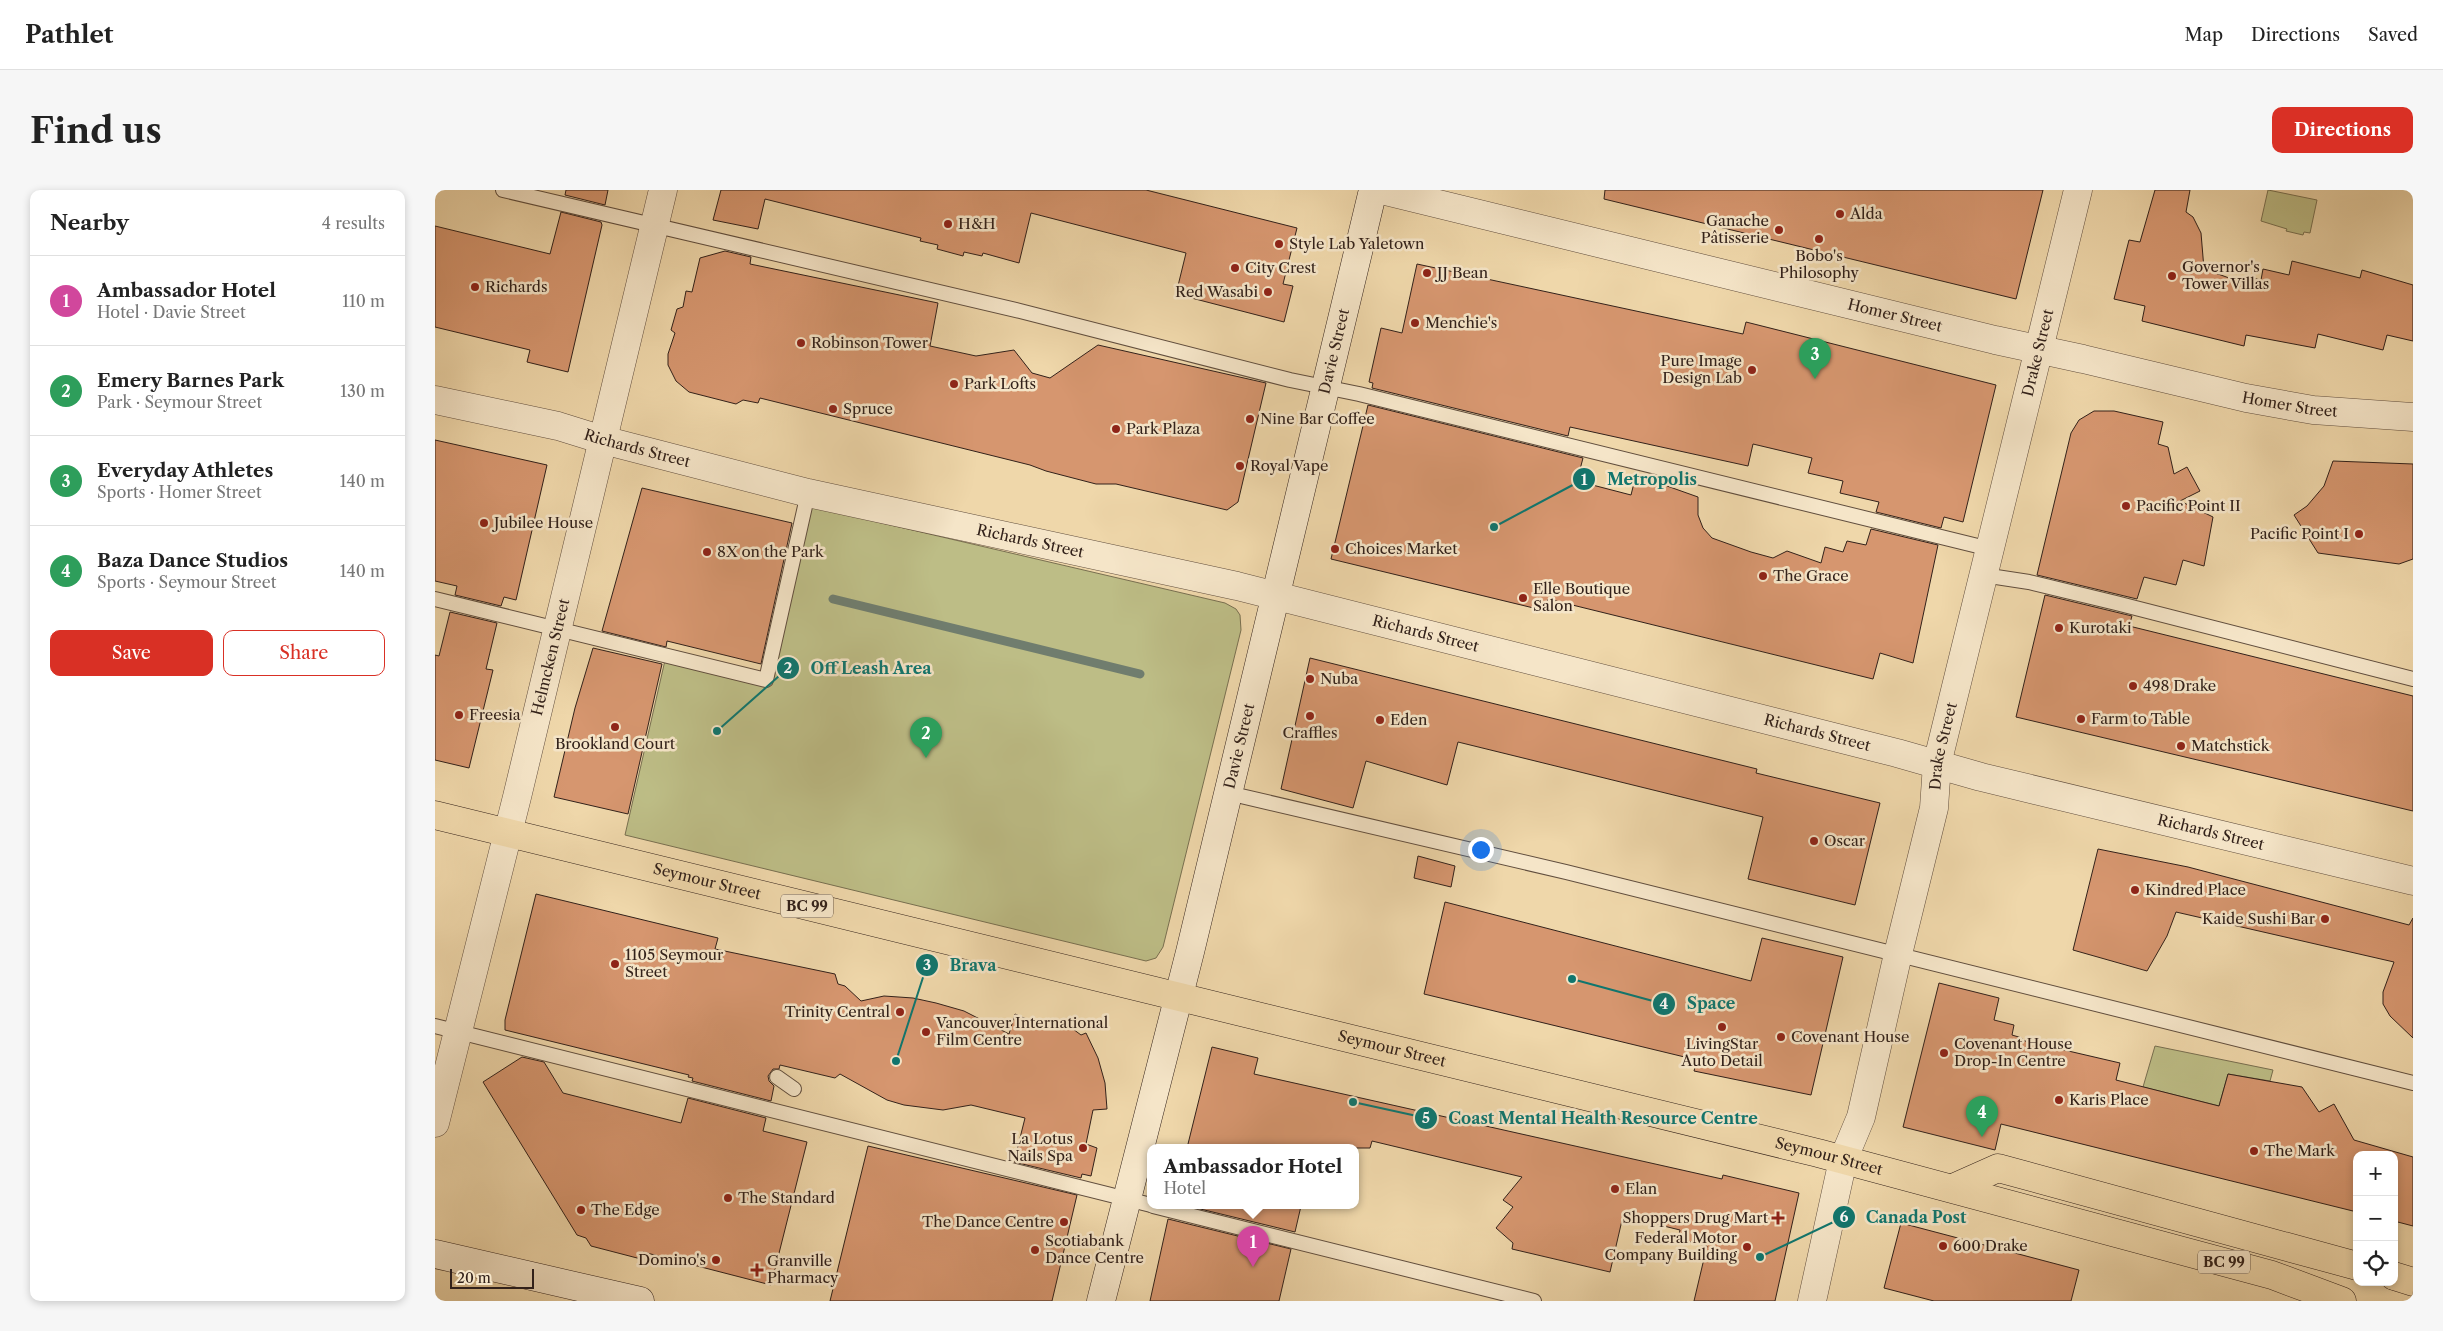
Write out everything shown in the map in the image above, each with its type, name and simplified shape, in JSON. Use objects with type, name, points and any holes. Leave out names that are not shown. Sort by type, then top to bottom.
[{"type":"highway","name":"Seymour Street","points":[[435,815],[1953,1188],[2272,1275],[2343,1301]]},
{"type":"highway","points":[[1953,1188],[1998,1168],[2353,1265]]},
{"type":"highway","points":[[2398,1277],[2413,1282]]},
{"type":"street","name":"Helmcken Street","points":[[435,1123],[446,1028],[508,833],[663,190]]},
{"type":"street","name":"Davie Street","points":[[1154,1144],[1179,997],[1327,388],[1373,190]]},
{"type":"street","name":"Homer Street","points":[[1381,190],[2038,350],[2247,398],[2313,410],[2413,417]]},
{"type":"street","name":"Drake Street","points":[[1812,1301],[1843,1160],[1861,1117],[1934,808],[1937,764],[2079,190]]},
{"type":"street","name":"Richards Street","points":[[435,400],[558,426],[603,440],[808,493],[1276,596],[1937,764],[1981,777],[2413,881]]},
{"type":"street","name":"Davie Street","points":[[1101,1301],[1144,1203],[1147,1185]]},
{"type":"street","points":[[435,1254],[640,1301]]},
{"type":"lane","points":[[503,190],[655,224],[1020,311],[1327,388],[1987,562],[2029,582],[2413,678]]},
{"type":"lane","points":[[435,599],[766,680],[808,493]]},
{"type":"lane","points":[[1228,793],[1566,872],[2413,1083]]},
{"type":"lane","points":[[446,1028],[1144,1203]]},
{"type":"lane","points":[[777,1077],[794,1089]]},
{"type":"lane","points":[[1168,1209],[1534,1301]]},
{"type":"green space","points":[[2268,190],[2317,200],[2310,233],[2304,232],[2303,235],[2286,231],[2287,229],[2261,221]]},
{"type":"green space","points":[[805,505],[1225,603],[1236,609],[1240,615],[1241,630],[1163,947],[1156,958],[1146,961],[625,835],[666,656],[766,680]]},
{"type":"green space","points":[[2155,1046],[2273,1070],[2270,1081],[2228,1074],[2219,1106],[2143,1087]]},
{"type":"building","points":[[566,190],[608,190],[605,205],[565,195]]},
{"type":"building","points":[[721,190],[1146,190],[1297,228],[1283,284],[1293,286],[1284,322],[1176,294],[1186,253],[1031,213],[1019,263],[983,253],[982,256],[964,252],[963,256],[937,249],[938,245],[920,241],[921,238],[765,199],[758,229],[713,220]]},
{"type":"building","points":[[1605,190],[2043,190],[2016,299],[1604,199]]},
{"type":"building","name":"Governor's Tower Villas","points":[[2155,190],[2190,190],[2186,212],[2193,217],[2201,233],[2204,269],[2246,284],[2248,277],[2261,280],[2263,269],[2289,275],[2292,261],[2360,278],[2362,270],[2413,285],[2413,341],[2387,335],[2383,350],[2318,334],[2315,348],[2246,335],[2244,346],[2142,321],[2145,306],[2114,299],[2129,240],[2140,242]]},
{"type":"building","points":[[561,212],[601,222],[602,225],[568,372],[527,362],[530,350],[435,327],[435,226],[550,254]]},
{"type":"building","points":[[725,251],[751,257],[750,264],[938,303],[930,346],[976,356],[1014,350],[1032,373],[1050,378],[1098,345],[1266,383],[1238,502],[1227,510],[1116,484],[1096,484],[1030,465],[760,398],[758,403],[743,400],[736,404],[689,392],[676,381],[668,365],[668,354],[675,333],[671,330],[677,309],[683,307],[686,291],[692,292],[700,258]]},
{"type":"building","points":[[1417,264],[1743,334],[1746,322],[1996,385],[1963,522],[1944,517],[1941,528],[1876,512],[1879,502],[1840,493],[1843,481],[1808,473],[1812,458],[1753,444],[1748,466],[1570,427],[1568,436],[1372,388],[1373,383],[1369,382],[1381,328],[1402,333]]},
{"type":"building","points":[[1368,405],[1583,458],[1577,481],[1631,495],[1636,475],[1698,497],[1698,515],[1703,528],[1712,538],[1773,558],[1787,551],[1821,563],[1825,547],[1843,552],[1847,541],[1866,545],[1871,529],[1938,545],[1913,663],[1880,653],[1873,679],[1548,599],[1546,611],[1331,559]]},
{"type":"building","name":"Pacific Point II","points":[[2094,411],[2114,411],[2163,422],[2158,444],[2168,447],[2174,474],[2187,467],[2200,491],[2180,501],[2213,517],[2204,566],[2183,560],[2176,585],[2144,577],[2137,599],[2037,575],[2071,433],[2079,420]]},
{"type":"building","name":"Jubilee House","points":[[435,440],[547,465],[516,600],[504,597],[501,606],[455,595],[457,586],[435,581]]},
{"type":"building","name":"Pacific Point I","points":[[2333,461],[2413,464],[2413,559],[2399,564],[2318,553],[2294,515],[2307,506],[2324,486]]},
{"type":"building","name":"8X on the Park","points":[[642,488],[792,523],[761,664],[667,641],[666,647],[602,631]]},
{"type":"building","points":[[2045,595],[2132,616],[2129,626],[2413,696],[2413,811],[2016,717]]},
{"type":"building","name":"Freesia","points":[[450,612],[497,623],[486,669],[493,670],[469,768],[435,760],[435,655],[439,656]]},
{"type":"building","name":"Brookland Court","points":[[593,648],[662,664],[628,814],[554,797],[575,708]]},
{"type":"building","points":[[1310,658],[1757,769],[1756,773],[1880,803],[1855,905],[1748,879],[1763,817],[1458,742],[1447,785],[1366,761],[1353,808],[1281,789]]},
{"type":"building","points":[[2098,849],[2188,867],[2409,925],[2413,918],[2413,1038],[2390,1016],[2383,1004],[2383,992],[2394,962],[2176,912],[2167,936],[2147,971],[2073,950]]},
{"type":"building","points":[[1418,856],[1455,866],[1451,887],[1414,878]]},
{"type":"building","points":[[536,894],[718,938],[715,949],[835,974],[838,984],[845,986],[861,1001],[884,996],[913,998],[936,1003],[964,1011],[1009,1034],[1015,1014],[1042,1026],[1073,1029],[1081,1035],[1086,1033],[1098,1058],[1105,1083],[1107,1109],[1093,1110],[1086,1144],[1097,1148],[1091,1176],[1082,1174],[1081,1178],[1014,1162],[1025,1118],[971,1105],[943,1110],[904,1105],[887,1100],[840,1074],[835,1078],[780,1065],[779,1069],[773,1069],[768,1076],[769,1081],[774,1086],[771,1101],[692,1081],[693,1078],[688,1077],[689,1075],[505,1030],[505,1020]]},
{"type":"building","points":[[1445,902],[1751,981],[1762,938],[1843,957],[1811,1095],[1694,1071],[1697,1060],[1424,994]]},
{"type":"building","points":[[1939,983],[1999,998],[1994,1020],[2014,1025],[2012,1035],[2022,1038],[2021,1040],[2120,1063],[2116,1080],[2219,1106],[2228,1074],[2302,1087],[2319,1112],[2334,1104],[2354,1140],[2392,1151],[2353,1151],[2353,1211],[2001,1124],[1995,1150],[1903,1127]]},
{"type":"building","points":[[1212,1047],[1258,1058],[1254,1074],[1722,1179],[1723,1175],[1799,1193],[1775,1301],[1694,1301],[1707,1246],[1678,1239],[1680,1230],[1623,1216],[1610,1272],[1512,1249],[1513,1243],[1496,1228],[1513,1207],[1503,1200],[1522,1177],[1372,1141],[1370,1148],[1359,1148],[1359,1144],[1188,1144]]},
{"type":"building","points":[[522,1057],[544,1062],[563,1093],[681,1123],[688,1098],[766,1118],[763,1131],[807,1142],[771,1285],[643,1252],[641,1259],[591,1246],[586,1238],[577,1235],[483,1082]]},
{"type":"building","points":[[868,1146],[1077,1195],[1052,1301],[830,1301]]},
{"type":"building","points":[[2398,1153],[2413,1157],[2413,1226],[2398,1222]]},
{"type":"building","points":[[1200,1209],[1300,1209],[1295,1232]]},
{"type":"building","points":[[1168,1219],[1291,1249],[1279,1301],[1150,1301]]},
{"type":"building","name":"600 Drake","points":[[1901,1223],[2079,1270],[2071,1301],[1934,1301],[1884,1288]]},
{"type":"waterway","points":[[833,599],[1140,674]]},
{"type":"place","name":"Alda","points":[[1840,214]]},
{"type":"place","name":"H&H","points":[[948,224]]},
{"type":"place","name":"Ganache Pâtisserie","points":[[1779,230]]},
{"type":"place","name":"Bobo's Philosophy","points":[[1819,239]]},
{"type":"place","name":"Style Lab Yaletown","points":[[1279,244]]},
{"type":"place","name":"City Crest","points":[[1235,268]]},
{"type":"place","name":"JJ Bean","points":[[1427,273]]},
{"type":"place","name":"Governor's Tower Villas","points":[[2172,276]]},
{"type":"place","name":"Richards","points":[[475,287]]},
{"type":"place","name":"Red Wasabi","points":[[1268,292]]},
{"type":"place","name":"Menchie's","points":[[1415,323]]},
{"type":"place","name":"Robinson Tower","points":[[801,343]]},
{"type":"place","name":"Pure Image Design Lab","points":[[1752,370]]},
{"type":"place","name":"Everyday Athletes","points":[[1815,379]]},
{"type":"place","name":"Park Lofts","points":[[954,384]]},
{"type":"place","name":"Spruce","points":[[833,409]]},
{"type":"place","name":"Nine Bar Coffee","points":[[1250,419]]},
{"type":"place","name":"Park Plaza","points":[[1116,429]]},
{"type":"place","name":"Royal Vape","points":[[1240,466]]},
{"type":"place","name":"Pacific Point II","points":[[2126,506]]},
{"type":"place","name":"Jubilee House","points":[[484,523]]},
{"type":"place","name":"Metropolis","points":[[1494,527]]},
{"type":"place","name":"Pacific Point I","points":[[2359,534]]},
{"type":"place","name":"Choices Market","points":[[1335,549]]},
{"type":"place","name":"8X on the Park","points":[[707,552]]},
{"type":"place","name":"The Grace","points":[[1763,576]]},
{"type":"place","name":"Elle Boutique Salon","points":[[1523,598]]},
{"type":"place","name":"Kurotaki","points":[[2059,628]]},
{"type":"place","name":"Nuba","points":[[1310,679]]},
{"type":"place","name":"498 Drake","points":[[2133,686]]},
{"type":"place","name":"Freesia","points":[[459,715]]},
{"type":"place","name":"Craffles","points":[[1310,716]]},
{"type":"place","name":"Farm to Table","points":[[2081,719]]},
{"type":"place","name":"Eden","points":[[1380,720]]},
{"type":"place","name":"Brookland Court","points":[[615,727]]},
{"type":"place","name":"Off Leash Area","points":[[717,731]]},
{"type":"place","name":"Matchstick","points":[[2181,746]]},
{"type":"place","name":"Emery Barnes Park","points":[[926,758]]},
{"type":"place","name":"Oscar","points":[[1814,841]]},
{"type":"place","name":"Kindred Place","points":[[2135,890]]},
{"type":"place","name":"Kaide Sushi Bar","points":[[2325,919]]},
{"type":"place","name":"1105 Seymour Street","points":[[615,964]]},
{"type":"place","name":"Space","points":[[1572,979]]},
{"type":"place","name":"Trinity Central","points":[[900,1012]]},
{"type":"place","name":"LivingStar Auto Detail","points":[[1722,1027]]},
{"type":"place","name":"Vancouver International Film Centre","points":[[926,1032]]},
{"type":"place","name":"Covenant House","points":[[1781,1037]]},
{"type":"place","name":"Covenant House Drop-In Centre","points":[[1944,1053]]},
{"type":"place","name":"Brava","points":[[896,1061]]},
{"type":"place","name":"Karis Place","points":[[2059,1100]]},
{"type":"place","name":"Coast Mental Health Resource Centre","points":[[1353,1102]]},
{"type":"place","name":"Baza Dance Studios","points":[[1982,1137]]},
{"type":"place","name":"La Lotus Nails Spa","points":[[1083,1148]]},
{"type":"place","name":"The Mark","points":[[2254,1151]]},
{"type":"place","name":"Elan","points":[[1615,1189]]},
{"type":"place","name":"The Standard","points":[[728,1198]]},
{"type":"place","name":"The Edge","points":[[581,1210]]},
{"type":"place","name":"Shoppers Drug Mart","points":[[1778,1218]]},
{"type":"place","name":"The Dance Centre","points":[[1064,1222]]},
{"type":"place","name":"600 Drake","points":[[1943,1246]]},
{"type":"place","name":"Federal Motor Company Building","points":[[1747,1247]]},
{"type":"place","name":"Scotiabank Dance Centre","points":[[1035,1250]]},
{"type":"place","name":"Canada Post","points":[[1760,1257]]},
{"type":"place","name":"Domino's","points":[[716,1260]]},
{"type":"place","name":"Ambassador Hotel","points":[[1253,1267]]},
{"type":"place","name":"Granville Pharmacy","points":[[757,1270]]}]
